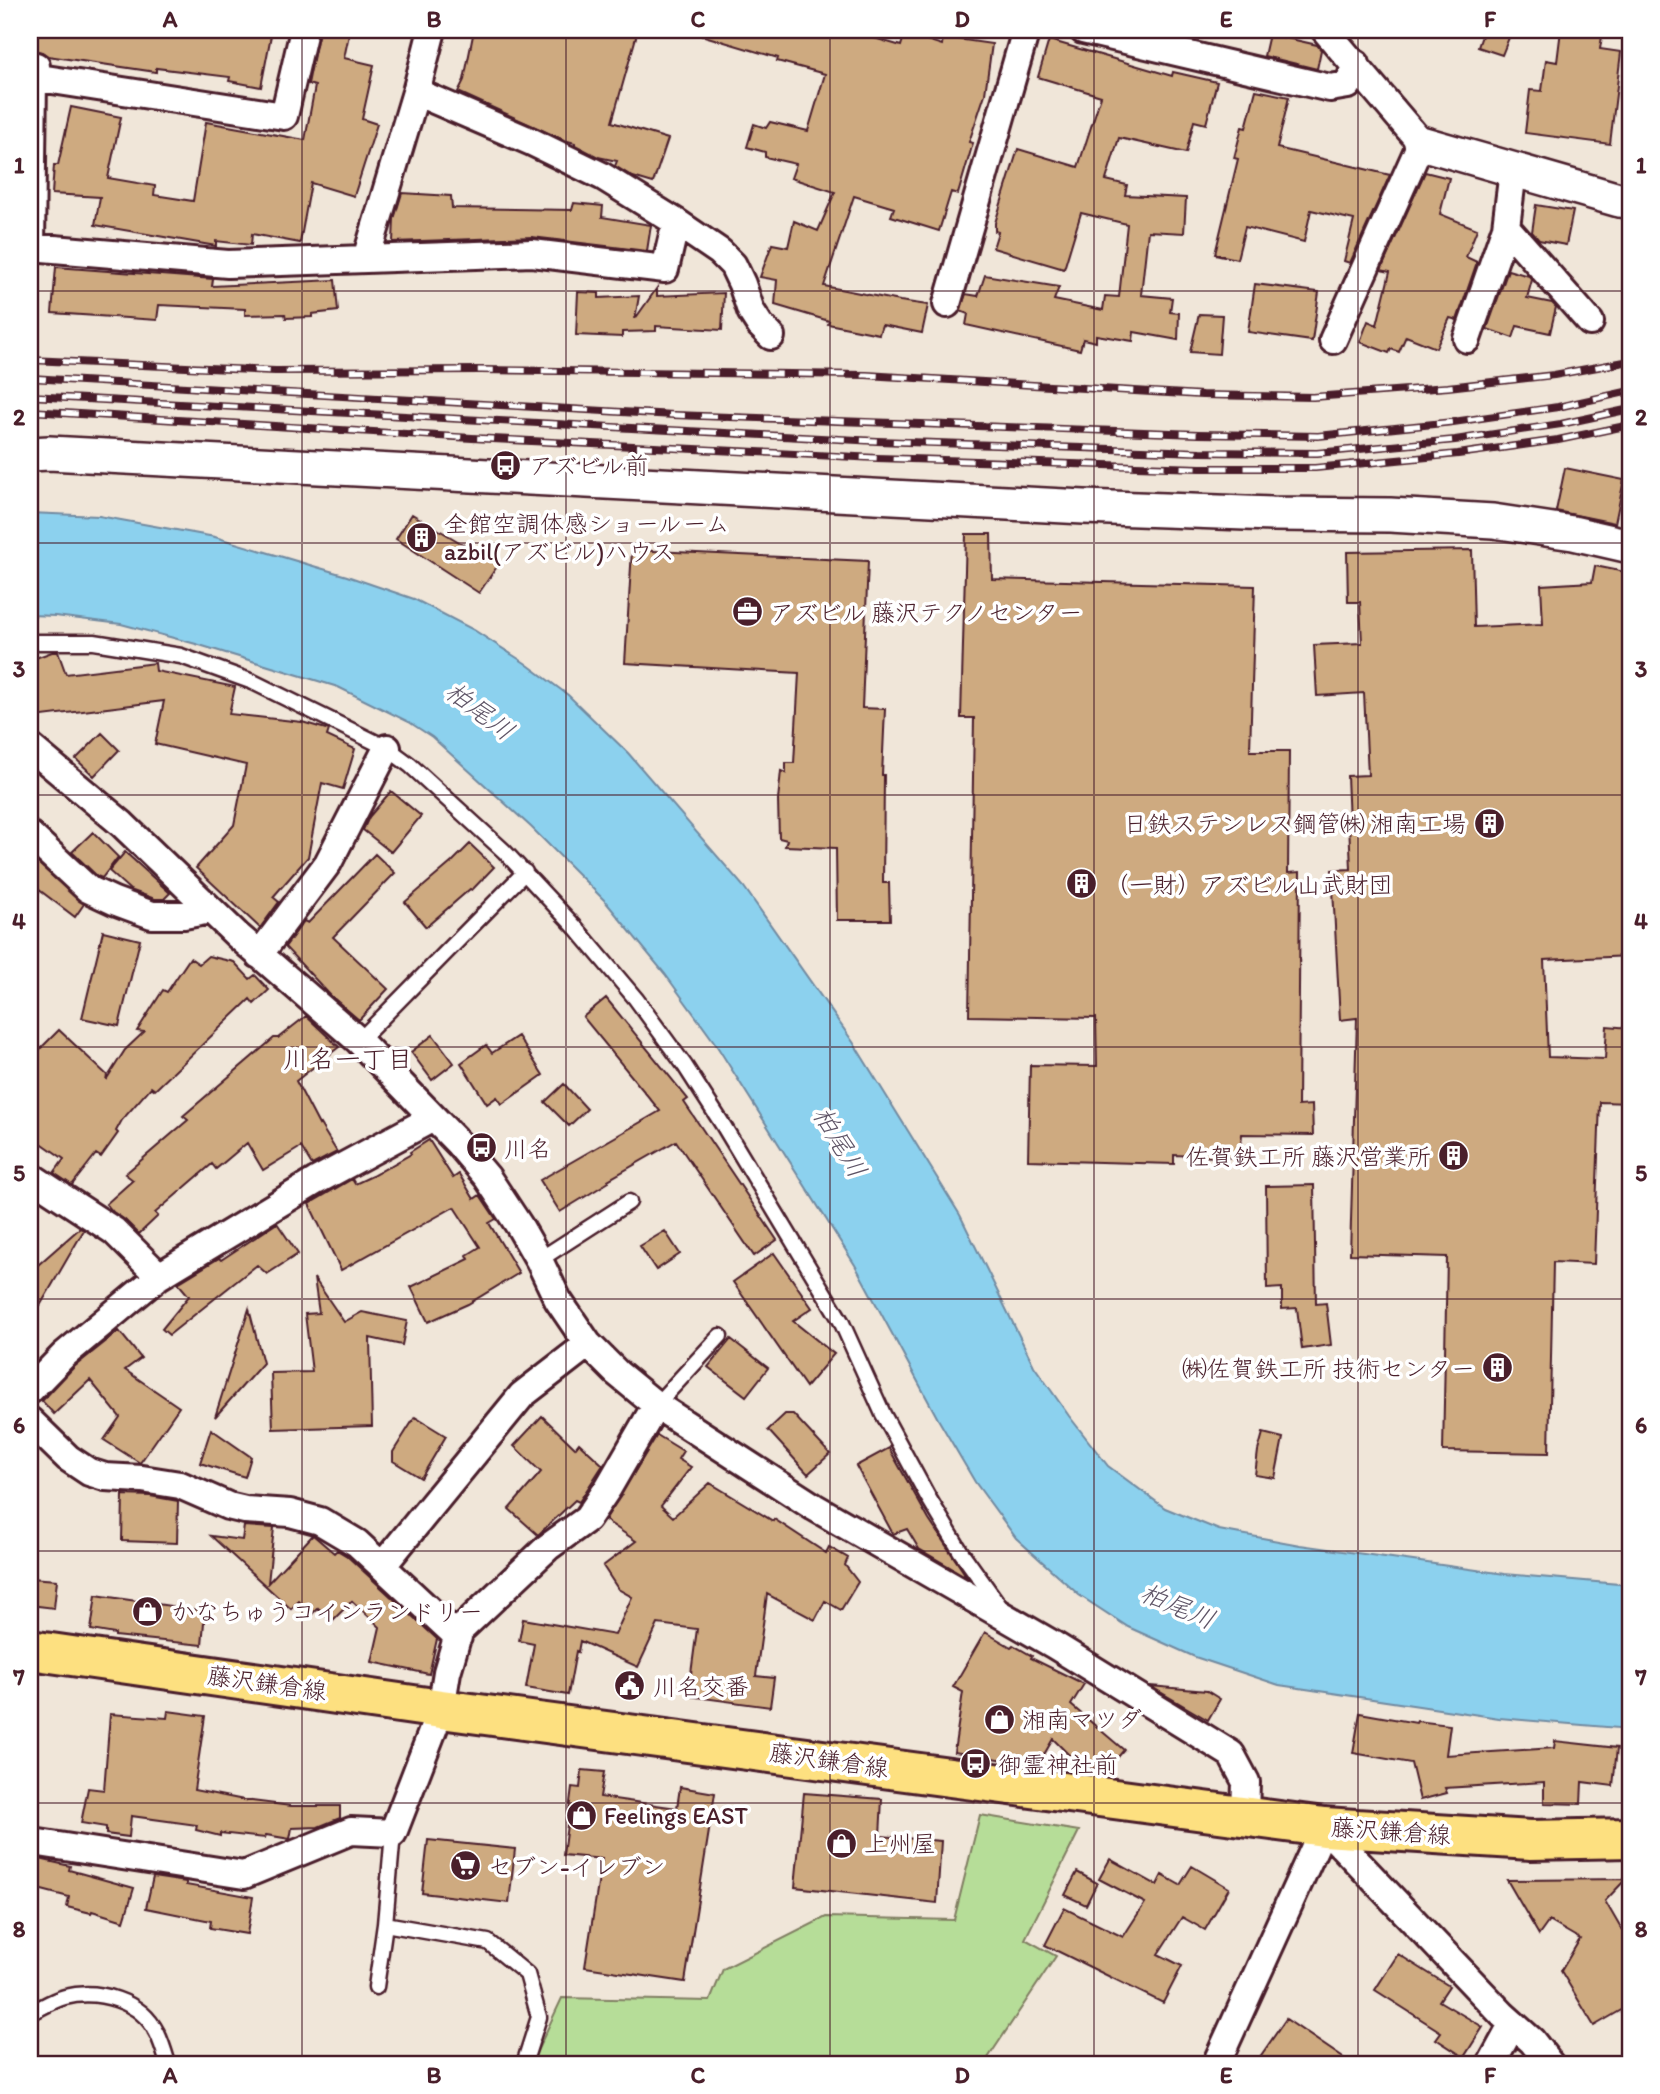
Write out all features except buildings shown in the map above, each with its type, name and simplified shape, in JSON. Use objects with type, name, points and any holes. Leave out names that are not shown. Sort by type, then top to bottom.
[{"type":"main road","name":"藤沢鎌倉線","points":[[30,1650],[441,1709],[1324,1827],[1531,1840],[1630,1838]]},
{"type":"street","points":[[304,30],[284,116],[31,72],[30,247],[228,264],[532,253],[665,269],[676,222]]},
{"type":"street","points":[[366,259],[432,30]]},
{"type":"street","points":[[947,304],[1026,30]]},
{"type":"street","points":[[1083,30],[1330,88],[1348,85],[1356,64]]},
{"type":"street","points":[[1325,30],[1421,143],[1513,171],[1630,201]]},
{"type":"street","points":[[416,92],[532,142],[602,176],[720,252],[733,265],[751,312],[771,336]]},
{"type":"street","points":[[1333,340],[1421,143]]},
{"type":"street","points":[[1467,339],[1506,227],[1513,171]]},
{"type":"street","points":[[1506,227],[1590,322]]},
{"type":"street","points":[[30,454],[1084,508],[1390,515],[1493,522],[1573,533],[1630,546]]},
{"type":"street","points":[[30,747],[122,824],[259,955],[359,1041],[460,1144],[487,1177],[539,1260],[558,1300],[587,1344],[617,1373],[656,1405],[814,1507],[1010,1620],[1231,1754],[1246,1782],[1245,1815]]},
{"type":"street","points":[[259,955],[328,863],[387,748]]},
{"type":"street","points":[[30,835],[88,889],[114,901],[152,915],[184,915],[211,910]]},
{"type":"street","points":[[30,1390],[64,1355],[159,1276],[316,1181],[433,1118]]},
{"type":"street","points":[[30,1176],[114,1231],[159,1276]]},
{"type":"street","points":[[383,1565],[522,1395],[587,1344]]},
{"type":"street","points":[[33,1842],[244,1875],[351,1831],[393,1833],[441,1709],[447,1672],[459,1631],[548,1547],[587,1520],[656,1405]]},
{"type":"street","points":[[30,1421],[68,1458],[89,1472],[105,1477],[180,1485],[228,1506],[307,1516],[343,1533],[383,1565],[458,1637]]},
{"type":"street","points":[[1216,2064],[1324,1827],[1532,2041],[1550,2064]]},
{"type":"street","points":[[1491,2064],[1513,2024]]},
{"type":"lane","points":[[30,642],[94,642],[181,656],[253,682],[387,748],[410,765],[504,850],[577,929],[636,999],[685,1066],[841,1321],[883,1414],[928,1497],[961,1552],[1010,1620]]},
{"type":"lane","points":[[359,1041],[525,872]]},
{"type":"lane","points":[[539,1260],[629,1202]]},
{"type":"lane","points":[[656,1405],[720,1336]]},
{"type":"lane","points":[[376,1987],[393,1833]]},
{"type":"lane","points":[[385,1924],[488,1942],[527,1974],[539,2017],[524,2064]]},
{"type":"lane","points":[[30,2013],[62,1998],[80,1994],[115,1998],[131,2006],[156,2030],[168,2064]]},
{"type":"green space","points":[[980,1815],[1079,1831],[1025,1939],[1056,1956],[984,2064],[835,2064],[830,2061],[808,2060],[804,2064],[531,2064],[562,1998],[710,2001],[723,1969],[826,1917],[954,1920]]},
{"type":"water","name":"柏尾川","points":[[30,513],[99,516],[215,537],[347,576],[414,599],[474,630],[568,695],[628,753],[744,887],[853,1042],[960,1215],[1034,1366],[1108,1466],[1165,1508],[1219,1530],[1300,1545],[1505,1574],[1630,1585],[1630,1729],[1499,1718],[1279,1685],[1195,1657],[1128,1627],[1079,1595],[1016,1538],[975,1482],[855,1265],[715,1043],[665,974],[605,901],[531,827],[432,737],[409,722],[338,687],[196,644],[121,624],[30,615]]},
{"type":"railway","points":[[30,360],[275,371],[481,370],[866,375],[1202,395],[1313,397],[1448,387],[1554,375],[1630,361]]},
{"type":"railway","points":[[30,378],[674,415],[1318,436],[1453,422],[1558,407],[1630,391]]},
{"type":"railway","points":[[30,396],[877,441],[1200,452],[1317,453],[1455,440],[1561,424],[1630,409]]},
{"type":"railway","points":[[30,411],[472,438],[877,458],[1200,468],[1315,468],[1458,454],[1558,440],[1630,425]]},
{"type":"place","name":"アズビル前","points":[[506,465]]},
{"type":"place","name":"全館空調体感ショールーム azbil(アズビル)ハウス","points":[[421,537]]},
{"type":"place","name":"アズビル 藤沢テクノセンター","points":[[747,612]]},
{"type":"place","name":"日鉄ステンレス鋼管㈱ 湘南工場","points":[[1489,823]]},
{"type":"place","name":"（一財）アズビル山武財団","points":[[1082,884]]},
{"type":"place","name":"川名","points":[[481,1148]]},
{"type":"place","name":"佐賀鉄工所 藤沢営業所","points":[[1454,1156]]},
{"type":"place","name":"㈱佐賀鉄工所 技術センター","points":[[1498,1368]]},
{"type":"place","name":"かなちゅうコインランドリー","points":[[148,1611]]},
{"type":"place","name":"川名交番","points":[[630,1686]]},
{"type":"place","name":"湘南マツダ","points":[[999,1719]]},
{"type":"place","name":"御霊神社前","points":[[975,1764]]},
{"type":"place","name":"Feelings EAST","points":[[581,1815]]},
{"type":"place","name":"上州屋","points":[[841,1843]]},
{"type":"place","name":"セブン-イレブン","points":[[465,1866]]},
{"type":"district","name":"川名一丁目","points":[[348,1059]]}]
